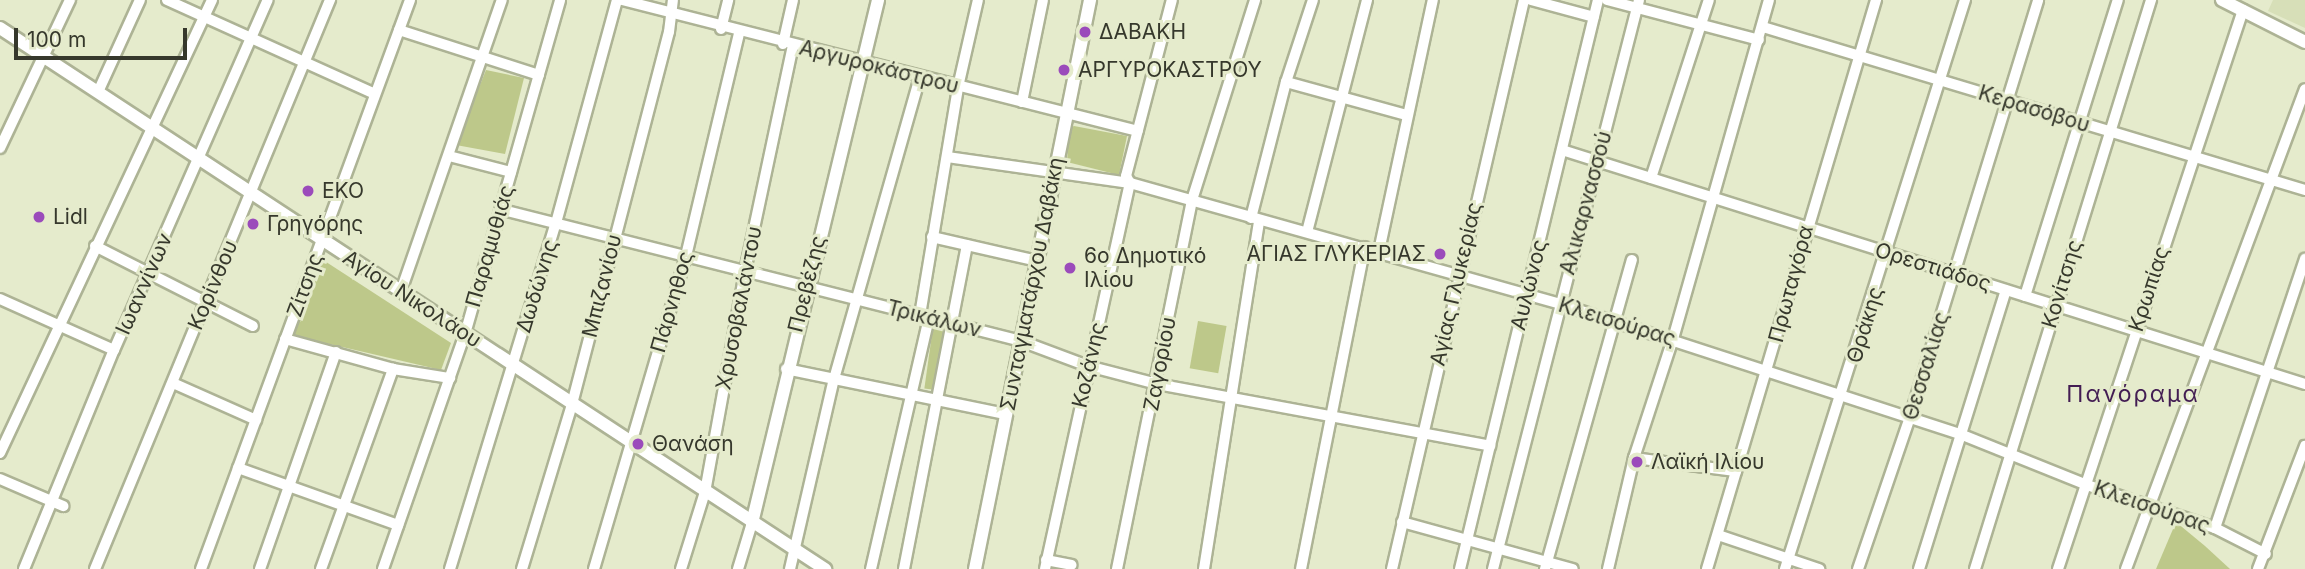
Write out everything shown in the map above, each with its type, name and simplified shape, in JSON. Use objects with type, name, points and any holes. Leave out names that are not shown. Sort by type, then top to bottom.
[{"type":"street","points":[[0,148],[70,0]]},
{"type":"street","points":[[98,92],[139,0]]},
{"type":"street","points":[[167,0],[303,64],[375,94]]},
{"type":"street","points":[[0,453],[149,126],[212,0]]},
{"type":"street","name":"Ιωαννίνων","points":[[24,569],[114,351],[268,0]]},
{"type":"street","name":"Κορίνθου","points":[[95,569],[330,0]]},
{"type":"street","name":"Ζίτσης","points":[[201,569],[410,0]]},
{"type":"street","points":[[401,291],[502,0]]},
{"type":"street","name":"Παραμυθιάς","points":[[383,569],[465,334],[503,210],[511,172],[560,0]]},
{"type":"street","name":"Αργυροκάστρου","points":[[619,0],[721,29],[1138,131]]},
{"type":"street","name":"Δωδώνης","points":[[450,569],[556,223],[619,0]]},
{"type":"street","name":"Μπιζανίου","points":[[522,569],[572,404],[673,0]]},
{"type":"street","points":[[721,29],[728,0]]},
{"type":"street","name":"Χρυσοβαλάντου","points":[[681,569],[705,492],[788,45],[793,0]]},
{"type":"street","name":"Πρεβέζης","points":[[738,569],[752,523],[786,369],[878,0]]},
{"type":"street","points":[[871,569],[912,393],[924,317],[932,237],[958,87],[978,0]]},
{"type":"street","points":[[1022,102],[1043,0]]},
{"type":"street","name":"Συνταγματάρχου Δαβάκη","points":[[975,569],[1056,171],[1063,113],[1090,0]]},
{"type":"street","name":"Κοζάνης","points":[[1046,565],[1130,183],[1126,176],[1172,0]]},
{"type":"street","name":"Ζαγορίου","points":[[1117,569],[1157,384],[1192,200],[1255,0]]},
{"type":"street","points":[[1204,569],[1235,398],[1255,219],[1286,82],[1313,0]]},
{"type":"street","points":[[1307,232],[1367,0]]},
{"type":"street","points":[[1379,251],[1433,0]]},
{"type":"street","name":"Αγίας Γλυκερίας","points":[[1392,569],[1420,433],[1524,0]]},
{"type":"street","points":[[1531,0],[1594,18]]},
{"type":"street","name":"Αυλώνος","points":[[1460,569],[1598,0]]},
{"type":"street","points":[[1607,0],[1638,4],[1703,27],[1759,40]]},
{"type":"street","points":[[1651,178],[1703,27],[1709,0]]},
{"type":"street","points":[[1608,569],[1634,458],[1673,339],[1710,197],[1769,0]]},
{"type":"street","name":"Πρωταγόρα","points":[[1707,569],[1767,372],[1806,227],[1876,0]]},
{"type":"street","name":"Θράκης","points":[[1787,564],[1843,398],[1965,0]]},
{"type":"street","name":"Θεσσαλίας","points":[[1858,569],[1909,420],[2038,0]]},
{"type":"street","points":[[2025,296],[2118,0]]},
{"type":"street","name":"Κονίτσης","points":[[1975,569],[2012,456],[2054,305],[2151,0]]},
{"type":"street","points":[[2222,0],[2305,42]]},
{"type":"street","name":"Αλικαρνασσού","points":[[1493,569],[1638,4]]},
{"type":"street","name":"Κρωπίας","points":[[2058,569],[2191,156],[2243,10]]},
{"type":"street","name":"Κερασόβου","points":[[1763,27],[2305,190]]},
{"type":"street","name":"Αγίου Νικολάου","points":[[0,28],[825,569]]},
{"type":"street","points":[[399,30],[482,60],[539,75]]},
{"type":"street","name":"Πάρνηθος","points":[[594,569],[686,256],[739,33]]},
{"type":"street","points":[[790,569],[834,379],[920,78]]},
{"type":"street","points":[[1286,82],[1407,115]]},
{"type":"street","points":[[2126,569],[2209,354],[2305,89]]},
{"type":"street","name":"Ορεστιάδος","points":[[1562,150],[2305,384]]},
{"type":"street","points":[[449,156],[511,172]]},
{"type":"street","name":"Κλεισούρας","points":[[947,156],[1130,183],[1527,294],[1673,339],[1909,420],[1960,434],[2087,485],[2215,528],[2266,554]]},
{"type":"street","name":"Τρικάλων","points":[[503,210],[1021,341],[1088,366],[1157,384],[1490,446]]},
{"type":"street","points":[[932,237],[1038,261]]},
{"type":"street","points":[[904,569],[967,244]]},
{"type":"street","points":[[95,246],[253,326]]},
{"type":"street","points":[[1301,569],[1329,416],[1365,247]]},
{"type":"street","points":[[2215,528],[2305,259]]},
{"type":"street","points":[[1546,565],[1632,260]]},
{"type":"street","points":[[1919,569],[2006,290]]},
{"type":"street","points":[[0,299],[56,327],[114,351]]},
{"type":"street","points":[[285,339],[393,369],[450,378]]},
{"type":"street","points":[[260,569],[335,352]]},
{"type":"street","points":[[320,569],[393,369]]},
{"type":"street","points":[[786,369],[1006,414]]},
{"type":"street","points":[[173,383],[256,419]]},
{"type":"street","points":[[2258,569],[2266,554],[2305,446]]},
{"type":"street","points":[[1634,458],[1736,471]]},
{"type":"street","points":[[238,468],[398,525]]},
{"type":"street","points":[[0,479],[63,506]]},
{"type":"street","points":[[1402,522],[1498,548],[1546,565],[1573,569]]},
{"type":"street","points":[[1718,535],[1787,564],[1819,569]]},
{"type":"street","points":[[1046,565],[1072,565]]},
{"type":"shaded area","points":[[2273,0],[2305,0],[2305,28],[2268,11]]},
{"type":"shaded area","points":[[486,70],[524,78],[505,154],[456,145]]},
{"type":"shaded area","points":[[1074,126],[1127,136],[1119,175],[1067,162],[1069,128]]},
{"type":"shaded area","points":[[320,258],[451,343],[441,370],[291,335]]},
{"type":"shaded area","points":[[1198,321],[1227,326],[1218,373],[1190,368]]},
{"type":"shaded area","points":[[933,327],[947,329],[938,390],[924,388]]},
{"type":"shaded area","points":[[2176,522],[2205,546],[2230,569],[2156,569]]},
{"type":"place","name":"ΔΑΒΑΚΗ","points":[[1085,32]]},
{"type":"place","name":"ΑΡΓΥΡΟΚΑΣΤΡΟΥ","points":[[1064,70]]},
{"type":"place","name":"EKO","points":[[308,191]]},
{"type":"place","name":"Lidl","points":[[39,217]]},
{"type":"place","name":"Γρηγόρης","points":[[253,224]]},
{"type":"place","name":"ΑΓΙΑΣ ΓΛΥΚΕΡΙΑΣ","points":[[1440,254]]},
{"type":"place","name":"6ο Δημοτικό Ιλίου","points":[[1070,268]]},
{"type":"place","name":"Θανάση","points":[[638,444]]},
{"type":"place","name":"Λαϊκή Ιλίου","points":[[1637,462]]},
{"type":"district","name":"Πανόραμα","points":[[2133,394]]}]
